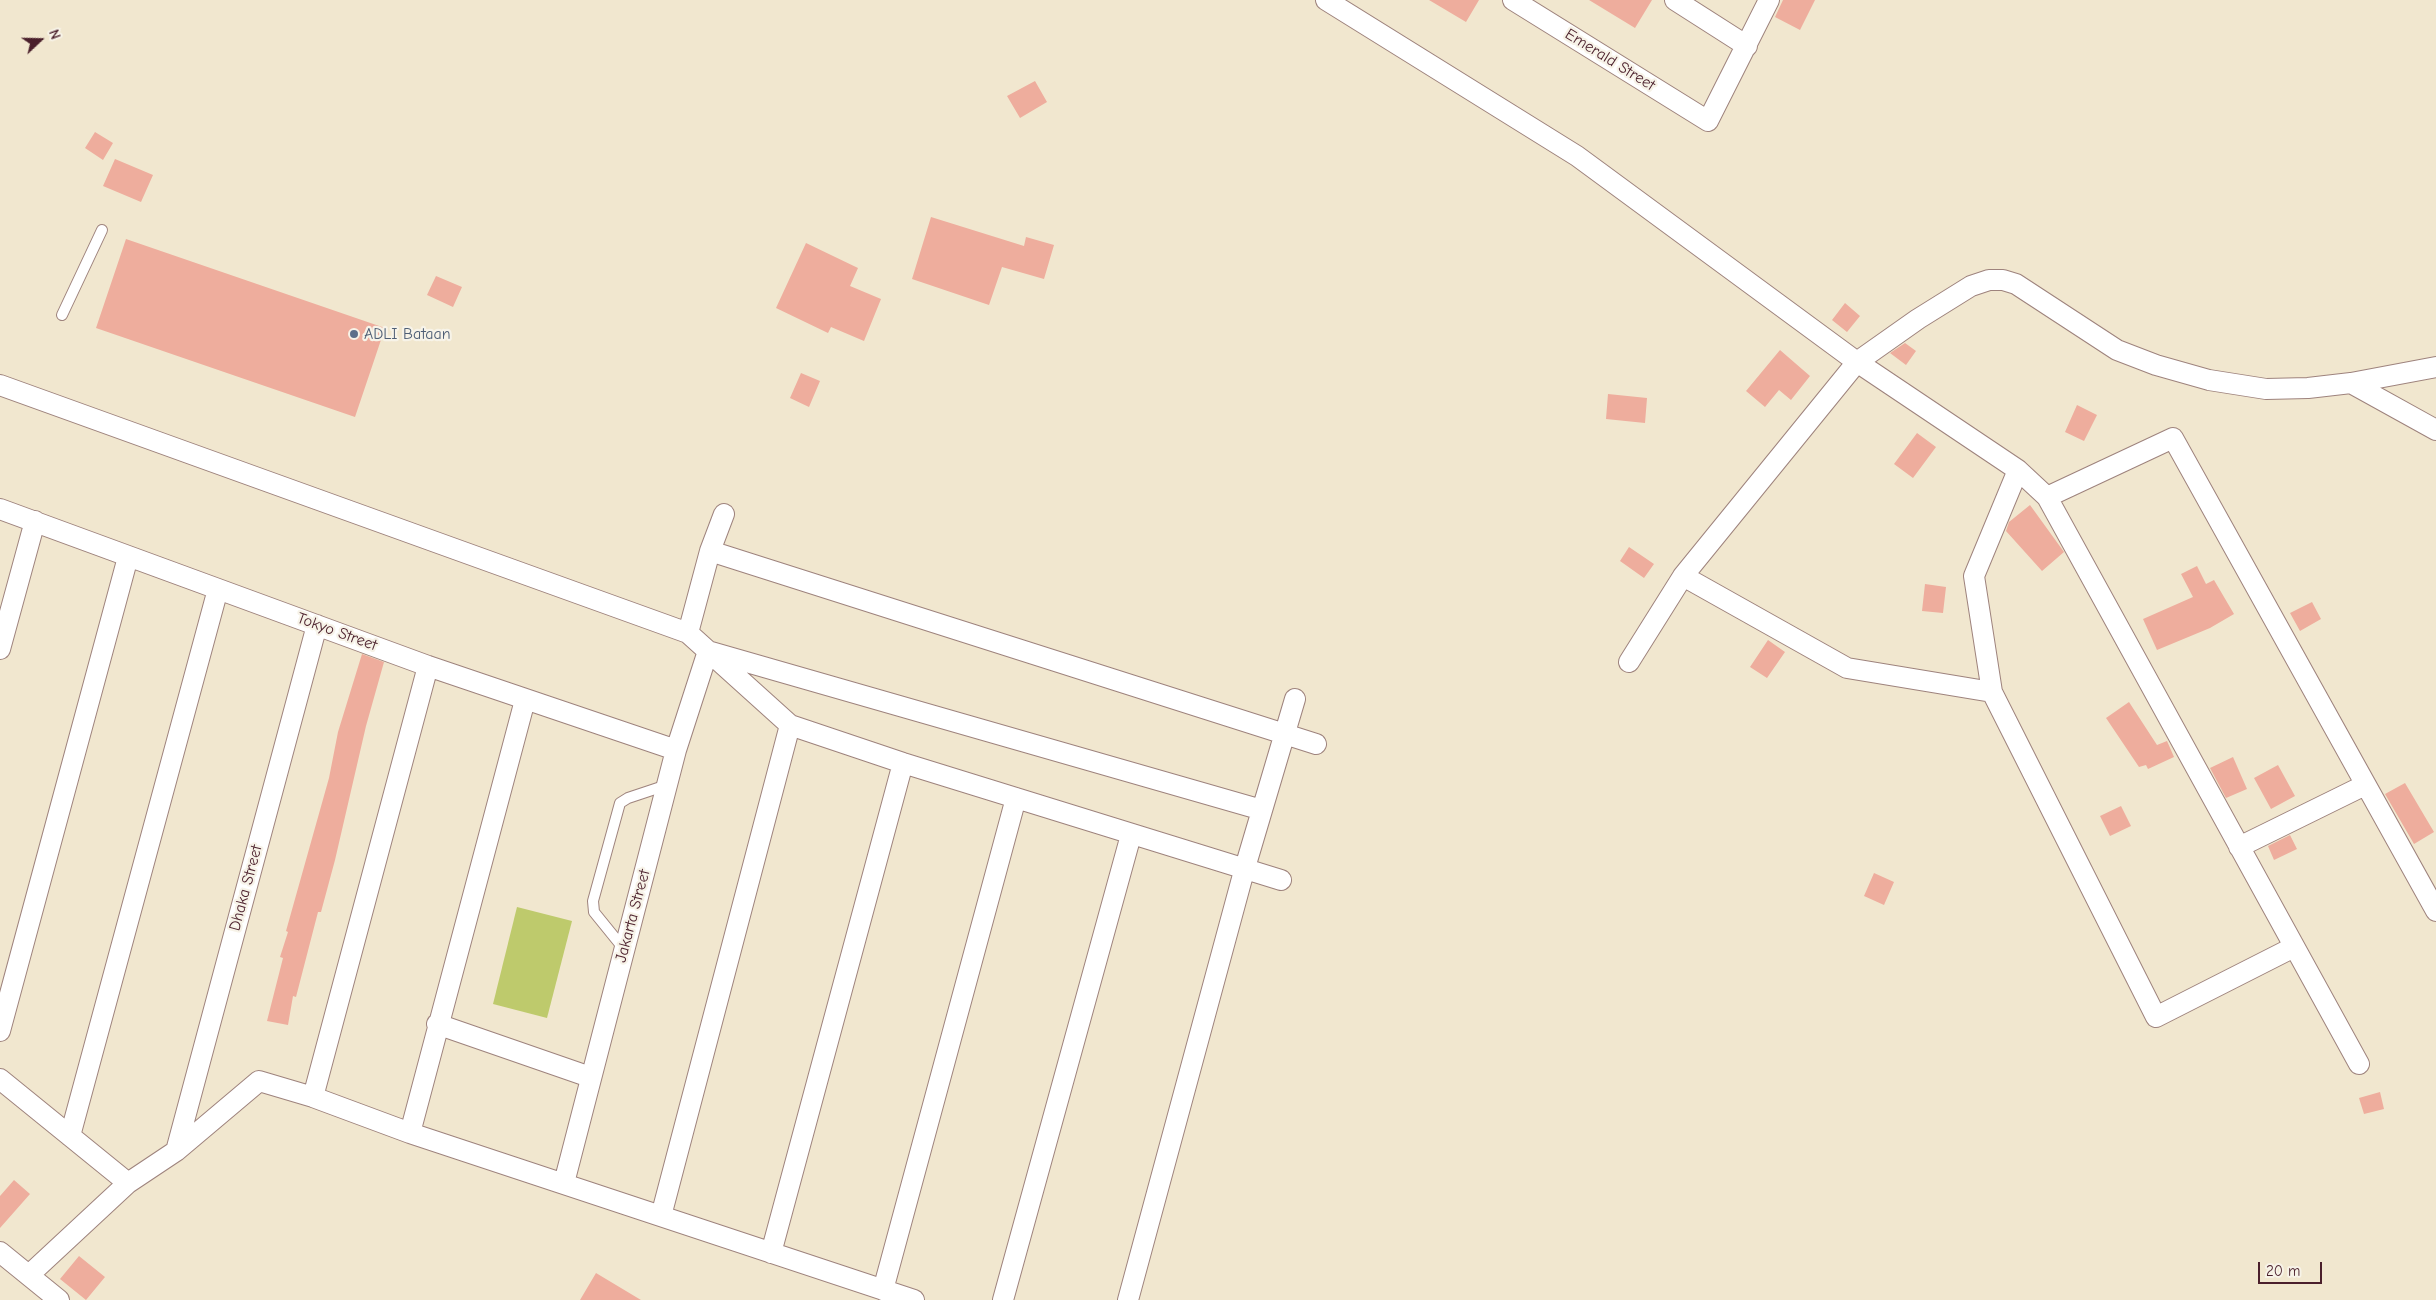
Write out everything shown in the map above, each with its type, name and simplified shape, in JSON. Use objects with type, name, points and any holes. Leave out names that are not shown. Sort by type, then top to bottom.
[{"type":"street","points":[[1326,0],[1577,156],[1857,362],[2018,470],[2046,497],[2359,1064]]},
{"type":"street","name":"Emerald Street","points":[[1513,0],[1708,121],[1747,46]]},
{"type":"street","points":[[1675,0],[1747,46],[1769,0]]},
{"type":"street","points":[[1629,662],[1683,576],[1857,362],[1918,319],[1971,286],[1989,280],[2002,280],[2016,284],[2117,350],[2156,365],[2209,380],[2266,389],[2308,388],[2350,383],[2436,367]]},
{"type":"street","points":[[2350,383],[2436,430]]},
{"type":"street","points":[[0,385],[688,633],[790,724],[903,763],[1244,871],[1281,880]]},
{"type":"street","points":[[2046,497],[2173,438],[2436,911]]},
{"type":"street","points":[[2018,470],[1974,576],[1992,692],[2156,1017],[2294,947]]},
{"type":"street","name":"Tokyo Street","points":[[0,508],[428,666],[676,750]]},
{"type":"street","points":[[688,633],[710,551],[724,514]]},
{"type":"street","points":[[0,649],[34,521]]},
{"type":"street","points":[[710,551],[1316,744]]},
{"type":"street","points":[[0,1031],[128,556]]},
{"type":"street","points":[[1683,576],[1846,668],[1992,692]]},
{"type":"street","points":[[70,1136],[218,589]]},
{"type":"street","name":"Dhaka Street","points":[[176,1151],[317,625]]},
{"type":"street","points":[[708,650],[1262,810]]},
{"type":"street","name":"Jakarta Street","points":[[564,1183],[676,750],[708,650]]},
{"type":"street","points":[[313,1097],[428,666]]},
{"type":"street","points":[[410,1133],[525,700]]},
{"type":"street","points":[[1128,1300],[1244,871],[1295,700]]},
{"type":"street","points":[[661,1216],[790,724]]},
{"type":"street","points":[[771,1254],[903,763]]},
{"type":"street","points":[[2240,848],[2365,786]]},
{"type":"street","points":[[883,1290],[1016,798]]},
{"type":"street","points":[[1003,1300],[1131,834]]},
{"type":"street","points":[[438,1024],[590,1077]]},
{"type":"street","points":[[0,1078],[128,1183]]},
{"type":"street","points":[[28,1275],[128,1183],[176,1151],[259,1081],[313,1097],[410,1133],[914,1300]]},
{"type":"street","points":[[0,1252],[59,1300]]},
{"type":"lane","points":[[62,315],[102,230]]},
{"type":"lane","points":[[624,948],[594,912],[593,901],[620,803],[628,798],[667,785]]},
{"type":"green space","points":[[517,907],[572,921],[547,1018],[493,1004]]},
{"type":"building","points":[[1429,0],[1479,0],[1466,22]]},
{"type":"building","points":[[1589,0],[1652,0],[1635,28]]},
{"type":"building","points":[[1783,0],[1815,0],[1800,30],[1775,17]]},
{"type":"building","points":[[1035,81],[1047,102],[1020,118],[1007,96]]},
{"type":"building","points":[[95,132],[113,143],[103,160],[85,148]]},
{"type":"building","points":[[115,159],[153,175],[141,202],[103,186]]},
{"type":"building","points":[[931,217],[1024,246],[1026,237],[1054,245],[1044,279],[1002,267],[989,305],[912,279]]},
{"type":"building","points":[[126,239],[385,328],[355,417],[96,328]]},
{"type":"building","points":[[806,243],[858,268],[850,286],[881,299],[864,341],[831,327],[828,333],[776,308]]},
{"type":"building","points":[[436,276],[462,287],[453,307],[427,295]]},
{"type":"building","points":[[1845,303],[1860,316],[1847,332],[1832,320]]},
{"type":"building","points":[[1905,343],[1916,351],[1906,365],[1890,353]]},
{"type":"building","points":[[1780,350],[1810,376],[1791,400],[1779,390],[1765,407],[1746,391]]},
{"type":"building","points":[[801,373],[820,381],[809,407],[790,398]]},
{"type":"building","points":[[1608,394],[1647,398],[1645,423],[1606,419]]},
{"type":"building","points":[[2077,405],[2097,415],[2084,441],[2065,432]]},
{"type":"building","points":[[1917,433],[1936,447],[1913,478],[1894,464]]},
{"type":"building","points":[[2030,505],[2064,552],[2042,571],[2006,531],[2009,522]]},
{"type":"building","points":[[1629,547],[1654,564],[1644,578],[1620,561]]},
{"type":"building","points":[[2197,566],[2206,584],[2214,580],[2234,614],[2210,628],[2157,650],[2143,619],[2193,597],[2181,574]]},
{"type":"building","points":[[1925,584],[1946,587],[1943,613],[1922,611]]},
{"type":"building","points":[[2312,602],[2321,619],[2300,631],[2290,613]]},
{"type":"building","points":[[1768,640],[1785,652],[1767,678],[1750,667]]},
{"type":"building","points":[[362,654],[384,662],[366,726],[335,860],[321,912],[318,912],[296,997],[293,996],[288,1025],[267,1021],[283,958],[280,957],[288,932],[286,931],[329,778],[338,732]]},
{"type":"building","points":[[2129,702],[2157,745],[2167,741],[2174,757],[2148,769],[2146,765],[2139,767],[2106,718]]},
{"type":"building","points":[[2233,757],[2247,789],[2226,798],[2210,768]]},
{"type":"building","points":[[2278,765],[2295,796],[2271,809],[2254,778]]},
{"type":"building","points":[[2405,783],[2434,832],[2414,844],[2385,794]]},
{"type":"building","points":[[2121,806],[2131,826],[2110,836],[2100,816]]},
{"type":"building","points":[[2290,835],[2297,849],[2274,860],[2268,846]]},
{"type":"building","points":[[1874,873],[1894,882],[1884,905],[1864,896]]},
{"type":"building","points":[[2380,1092],[2384,1109],[2364,1114],[2359,1098]]},
{"type":"building","points":[[14,1180],[30,1194],[0,1228],[0,1196]]},
{"type":"building","points":[[79,1256],[105,1277],[86,1300],[60,1279]]},
{"type":"building","points":[[596,1273],[641,1300],[580,1300]]},
{"type":"place","name":"ADLI Bataan","points":[[354,334]]}]
